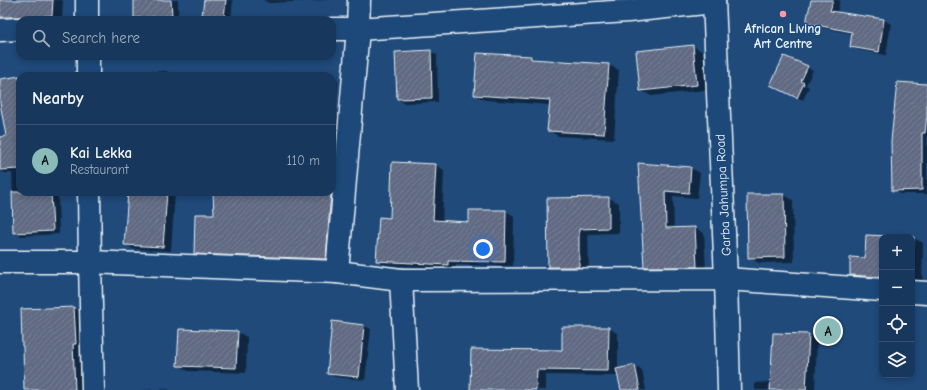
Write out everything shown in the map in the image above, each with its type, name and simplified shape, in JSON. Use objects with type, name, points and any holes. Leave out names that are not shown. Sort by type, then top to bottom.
[{"type":"street","points":[[87,0],[87,16]]},
{"type":"street","points":[[337,272],[358,29],[359,0]]},
{"type":"street","points":[[336,29],[358,29],[628,11],[714,1]]},
{"type":"street","name":"Garba Jahumpa Road","points":[[714,1],[726,279],[729,390]]},
{"type":"street","points":[[0,30],[16,29]]},
{"type":"street","points":[[88,60],[88,72]]},
{"type":"street","points":[[89,196],[93,390]]},
{"type":"street","points":[[0,262],[90,262],[337,272],[401,280],[726,279],[879,290]]},
{"type":"street","points":[[401,280],[407,390]]},
{"type":"street","points":[[915,292],[927,293]]},
{"type":"building","points":[[0,0],[53,0],[52,15],[0,17]]},
{"type":"building","points":[[134,0],[171,0],[172,16],[134,16]]},
{"type":"building","points":[[204,0],[226,0],[224,16],[202,15]]},
{"type":"building","points":[[811,0],[833,0],[830,11],[884,19],[879,52],[850,47],[852,32],[806,23]]},
{"type":"building","points":[[693,45],[697,85],[640,91],[636,51]]},
{"type":"building","points":[[431,50],[432,98],[397,99],[395,52]]},
{"type":"building","points":[[477,53],[531,56],[531,59],[609,64],[604,134],[547,131],[550,100],[474,95]]},
{"type":"building","points":[[784,56],[808,66],[801,81],[804,83],[797,98],[770,85]]},
{"type":"building","points":[[16,77],[16,169],[0,170],[0,137],[6,136],[0,103],[0,79]]},
{"type":"building","points":[[897,82],[927,84],[927,115],[925,133],[922,133],[922,190],[892,191],[891,141]]},
{"type":"building","points":[[392,162],[436,164],[433,220],[469,222],[469,210],[506,210],[505,262],[448,261],[448,265],[376,261],[379,217],[390,218]]},
{"type":"building","points":[[638,163],[691,167],[689,193],[665,191],[666,228],[695,227],[697,267],[644,267]]},
{"type":"building","points":[[12,192],[16,192],[16,196],[51,196],[53,231],[13,233]]},
{"type":"building","points":[[747,194],[784,194],[785,257],[748,258]]},
{"type":"building","points":[[128,196],[167,196],[163,247],[124,245]]},
{"type":"building","points":[[213,196],[331,196],[326,259],[194,254],[195,214],[214,214]]},
{"type":"building","points":[[609,197],[609,228],[579,229],[579,267],[548,267],[547,198]]},
{"type":"building","points":[[866,235],[879,236],[879,277],[850,275],[850,257],[865,258]]},
{"type":"building","points":[[74,307],[76,344],[73,344],[75,390],[24,390],[21,309]]},
{"type":"building","points":[[332,321],[364,325],[359,377],[327,374]]},
{"type":"building","points":[[562,327],[609,327],[608,371],[537,370],[536,390],[470,390],[471,349],[562,350]]},
{"type":"building","points":[[179,329],[238,331],[236,368],[177,366]]},
{"type":"building","points":[[773,333],[809,334],[806,390],[770,390]]},
{"type":"building","points":[[635,365],[640,390],[621,390],[616,369]]},
{"type":"place","name":"African Living Art Centre","points":[[783,14]]},
{"type":"place","name":"Kai Lekka","points":[[828,331]]}]
